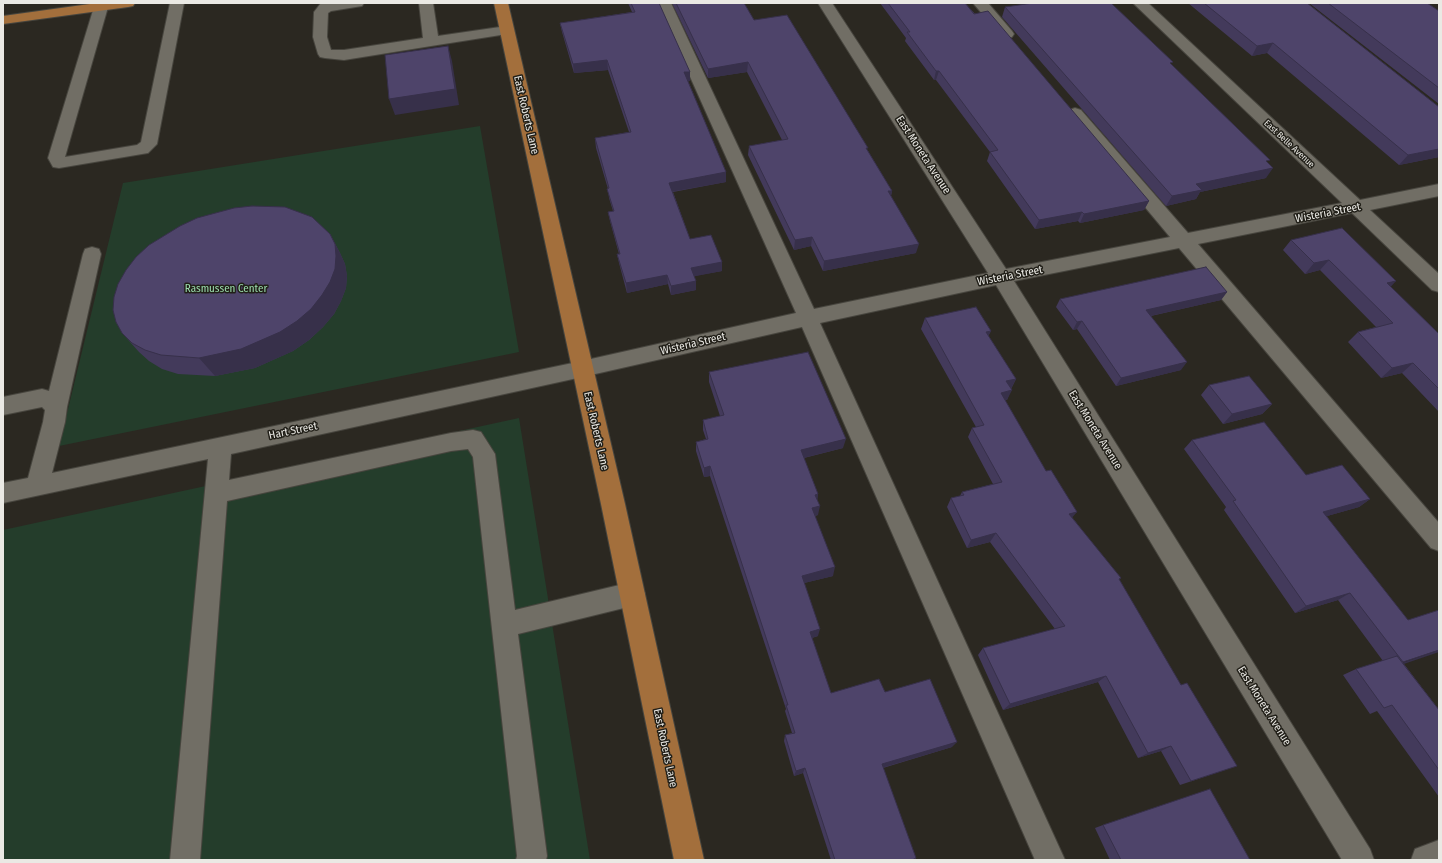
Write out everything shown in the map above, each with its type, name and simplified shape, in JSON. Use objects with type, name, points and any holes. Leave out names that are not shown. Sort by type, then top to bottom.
[{"type":"main road","points":[[3,20],[128,3]]},
{"type":"main road","name":"East Roberts Lane","points":[[504,3],[507,30],[632,594],[689,860]]},
{"type":"street","points":[[101,7],[56,158],[59,163],[142,149],[149,144],[177,3]]},
{"type":"street","points":[[356,3],[328,5],[322,12],[320,37],[325,54],[344,55],[507,30]]},
{"type":"street","points":[[426,3],[431,42]]},
{"type":"street","points":[[664,3],[808,318],[1050,860]]},
{"type":"street","name":"East Moneta Avenue","points":[[826,3],[1001,277],[1359,860]]},
{"type":"street","points":[[980,3],[1016,45]]},
{"type":"street","name":"East Belle Avenue","points":[[1140,3],[1439,286]]},
{"type":"street","points":[[1062,98],[1439,540]]},
{"type":"street","name":"Wisteria Street","points":[[582,369],[808,318],[1001,277],[1439,190]]},
{"type":"street","points":[[37,486],[54,422],[49,402],[92,254]]},
{"type":"street","name":"Hart Street","points":[[3,493],[582,369]]},
{"type":"street","points":[[3,406],[49,402]]},
{"type":"street","points":[[216,493],[451,442],[474,440],[484,454],[532,856],[531,860]]},
{"type":"street","points":[[185,860],[220,447]]},
{"type":"street","points":[[504,625],[632,594]]},
{"type":"street","points":[[1426,860],[1439,855]]},
{"type":"green space","name":"Rasmussen Center","points":[[480,126],[519,352],[59,446],[123,183]]},
{"type":"green space","points":[[519,418],[590,860],[3,860],[3,530]]},
{"type":"building","points":[[631,3],[659,3],[690,72],[684,72],[726,172],[669,183],[690,239],[711,235],[722,262],[691,268],[696,281],[671,286],[667,275],[626,283],[617,254],[620,254],[608,212],[614,211],[607,189],[609,188],[595,138],[631,132],[607,60],[573,64],[560,23],[635,12]]},
{"type":"building","points":[[676,3],[744,3],[754,20],[787,15],[868,148],[866,148],[892,191],[888,191],[919,244],[824,261],[812,237],[795,240],[749,146],[788,139],[748,62],[708,69]]},
{"type":"building","points":[[888,3],[965,3],[974,14],[988,11],[1149,201],[1084,214],[1082,212],[1039,220],[990,152],[998,150],[939,71],[936,71],[907,32],[910,32]]},
{"type":"building","points":[[1033,3],[1111,3],[1173,62],[1170,63],[1270,160],[1266,161],[1273,168],[1196,184],[1202,190],[1172,196],[1005,7]]},
{"type":"building","points":[[1204,3],[1307,3],[1439,107],[1439,149],[1408,155],[1273,43],[1257,46]]},
{"type":"building","points":[[1328,3],[1427,3],[1439,11],[1439,88]]},
{"type":"building","points":[[448,46],[455,89],[389,99],[385,55]]},
{"type":"building","points":[[252,206],[285,207],[312,217],[330,234],[335,244],[335,269],[330,282],[311,309],[297,321],[280,332],[241,349],[199,358],[161,355],[145,350],[132,343],[122,333],[116,322],[113,310],[114,297],[118,284],[136,257],[149,245],[180,226],[197,218],[234,208]]},
{"type":"building","points":[[1342,228],[1396,281],[1387,283],[1439,334],[1439,389],[1413,363],[1392,368],[1358,332],[1393,323],[1329,260],[1314,263],[1291,240]]},
{"type":"building","points":[[1206,267],[1227,292],[1146,310],[1187,362],[1121,378],[1082,321],[1077,322],[1060,299]]},
{"type":"building","points":[[976,307],[991,331],[986,332],[1016,379],[1006,381],[1012,390],[1001,393],[1046,471],[1051,470],[1077,512],[1069,514],[1121,578],[1119,579],[1181,685],[1187,683],[1237,766],[1191,781],[1171,746],[1148,753],[1106,676],[1010,704],[983,648],[1065,626],[996,533],[971,540],[951,498],[964,495],[962,492],[1002,482],[972,428],[984,425],[925,318]]},
{"type":"building","points":[[808,352],[846,439],[801,450],[818,494],[815,495],[820,506],[812,508],[835,567],[802,576],[820,629],[810,632],[831,693],[879,679],[885,692],[930,679],[957,742],[882,764],[916,858],[912,860],[835,860],[805,768],[796,771],[785,735],[795,733],[786,705],[788,705],[710,466],[704,468],[696,442],[708,439],[703,420],[724,415],[709,372]]},
{"type":"building","points":[[1249,376],[1272,404],[1232,414],[1209,385]]},
{"type":"building","points":[[1264,422],[1306,475],[1342,465],[1370,499],[1323,512],[1408,620],[1439,610],[1439,650],[1403,662],[1350,593],[1306,606],[1233,501],[1236,500],[1192,440]]},
{"type":"building","points":[[1397,656],[1439,710],[1439,770],[1392,705],[1384,708],[1356,669]]},
{"type":"building","points":[[1210,789],[1250,860],[1121,860],[1103,825]]}]
